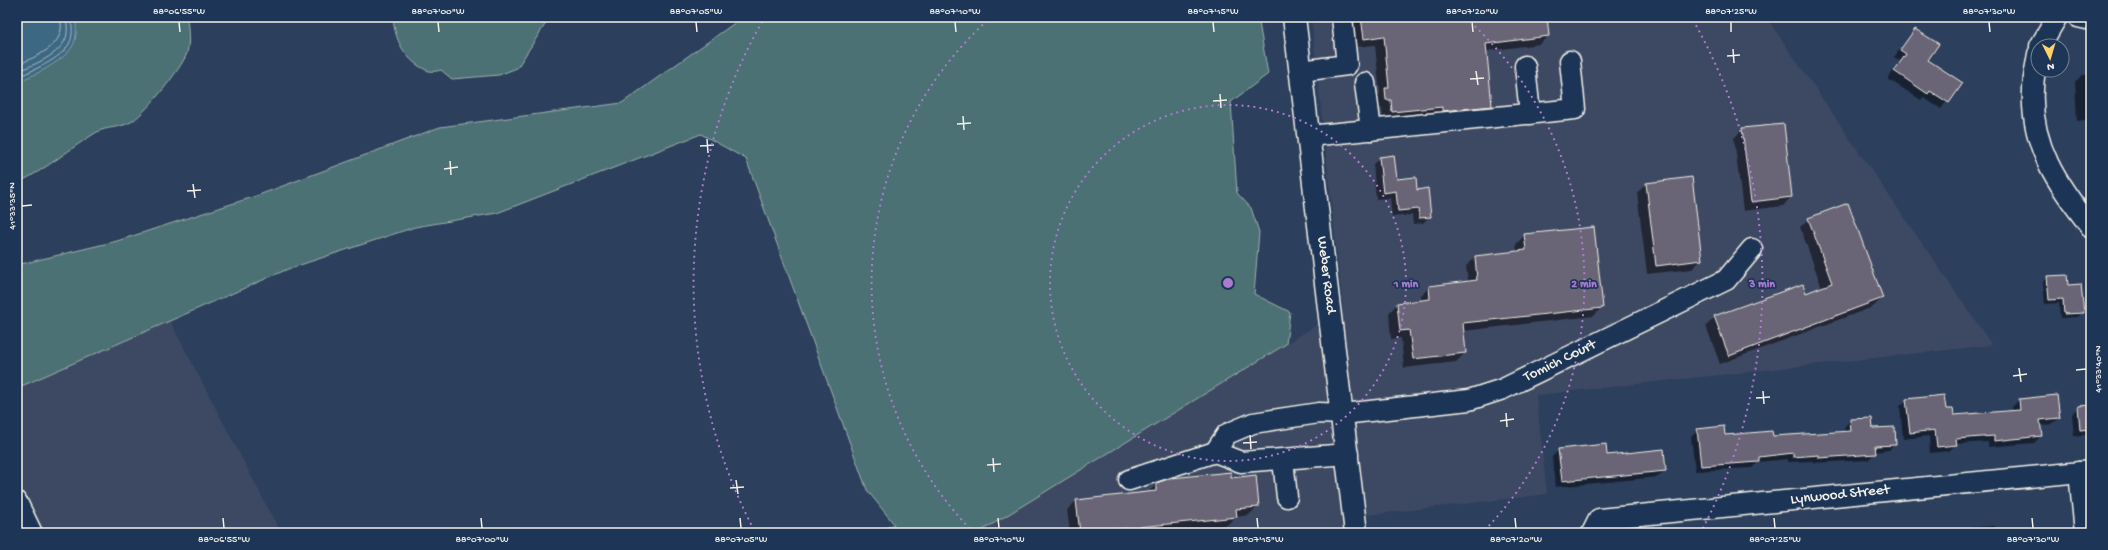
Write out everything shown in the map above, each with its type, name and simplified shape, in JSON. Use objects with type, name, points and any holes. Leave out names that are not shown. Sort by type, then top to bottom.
[{"type":"main road","name":"Weber Road","points":[[1294,17],[1348,454],[1356,533]]},
{"type":"street","points":[[1301,71],[1347,65],[1342,17]]},
{"type":"street","points":[[2045,38],[2057,17]]},
{"type":"street","points":[[2078,17],[2091,20]]},
{"type":"street","points":[[1309,136],[1575,109],[1570,61]]},
{"type":"street","points":[[1525,66],[1530,114]]},
{"type":"street","points":[[2035,78],[2033,91],[2038,136],[2047,164],[2071,202],[2091,227]]},
{"type":"street","points":[[1365,83],[1371,130]]},
{"type":"street","name":"Tomich Court","points":[[1215,452],[1228,434],[1253,422],[1319,413],[1343,414],[1469,400],[1503,389],[1726,280],[1752,248]]},
{"type":"street","points":[[1130,480],[1215,452],[1241,462],[1348,454]]},
{"type":"street","points":[[1283,460],[1287,497]]},
{"type":"street","points":[[2085,471],[2085,533]]},
{"type":"street","name":"Lynwood Street","points":[[1594,530],[1599,519],[2085,471]]},
{"type":"street","points":[[17,502],[32,533]]},
{"type":"shaded area","points":[[1311,17],[1766,17],[1992,345],[1536,395],[1547,494],[1351,517],[1353,533],[978,533],[1343,309]]},
{"type":"shaded area","points":[[170,321],[281,533],[17,533],[17,388]]},
{"type":"green space","points":[[75,17],[187,17],[189,40],[187,53],[170,80],[152,102],[135,119],[125,125],[104,129],[97,132],[38,172],[17,183],[17,81],[76,23]]},
{"type":"green space","points":[[393,17],[550,17],[517,68],[499,75],[452,79],[441,70],[430,71],[421,67],[408,56],[399,42]]},
{"type":"green space","points":[[743,17],[1258,17],[1268,74],[1231,102],[1237,193],[1251,208],[1259,232],[1254,294],[1290,312],[1286,344],[978,533],[876,533],[894,524],[867,490],[746,159],[701,134],[497,213],[415,227],[288,269],[17,388],[17,265],[117,241],[256,196],[440,127],[622,103]]},
{"type":"water","points":[[17,17],[75,17],[76,36],[74,44],[62,58],[39,72],[17,81]]},
{"type":"building","points":[[1361,17],[1547,17],[1549,36],[1486,44],[1492,106],[1442,111],[1442,107],[1392,112],[1391,100],[1386,100],[1385,88],[1389,88],[1384,36],[1364,39]]},
{"type":"building","points":[[1915,29],[1939,44],[1928,60],[1963,83],[1949,103],[1930,91],[1928,94],[1894,71],[1906,54],[1900,50]]},
{"type":"building","points":[[1784,124],[1792,197],[1751,202],[1742,128]]},
{"type":"building","points":[[1394,155],[1397,179],[1416,177],[1417,190],[1428,188],[1431,217],[1419,218],[1418,209],[1398,211],[1396,191],[1383,193],[1379,157]]},
{"type":"building","points":[[1692,177],[1702,260],[1656,266],[1646,183]]},
{"type":"building","points":[[1848,203],[1883,298],[1729,356],[1714,316],[1803,284],[1806,293],[1832,283],[1808,218]]},
{"type":"building","points":[[1594,227],[1603,308],[1463,323],[1466,353],[1413,359],[1409,330],[1400,331],[1397,303],[1430,299],[1429,286],[1477,280],[1475,256],[1526,250],[1524,234]]},
{"type":"building","points":[[2067,275],[2068,285],[2081,284],[2084,313],[2064,314],[2063,299],[2049,300],[2047,276]]},
{"type":"building","points":[[1944,395],[1946,409],[1953,409],[1954,415],[2020,410],[2019,399],[2057,395],[2060,418],[2040,420],[2042,436],[1994,441],[1994,436],[1956,439],[1957,445],[1937,447],[1935,430],[1910,433],[1906,399]]},
{"type":"building","points":[[2091,405],[2091,429],[2080,430],[2078,406]]},
{"type":"building","points":[[1872,418],[1873,428],[1895,427],[1896,445],[1875,446],[1876,454],[1819,458],[1819,455],[1793,457],[1793,453],[1759,457],[1759,462],[1701,466],[1697,429],[1724,426],[1725,435],[1772,431],[1773,436],[1851,431],[1850,419]]},
{"type":"building","points":[[1606,444],[1607,455],[1664,449],[1666,471],[1562,481],[1558,449]]},
{"type":"building","points":[[1231,472],[1231,478],[1256,475],[1259,507],[1236,509],[1237,517],[1080,533],[1076,500],[1156,491],[1156,483],[1171,478]]}]
